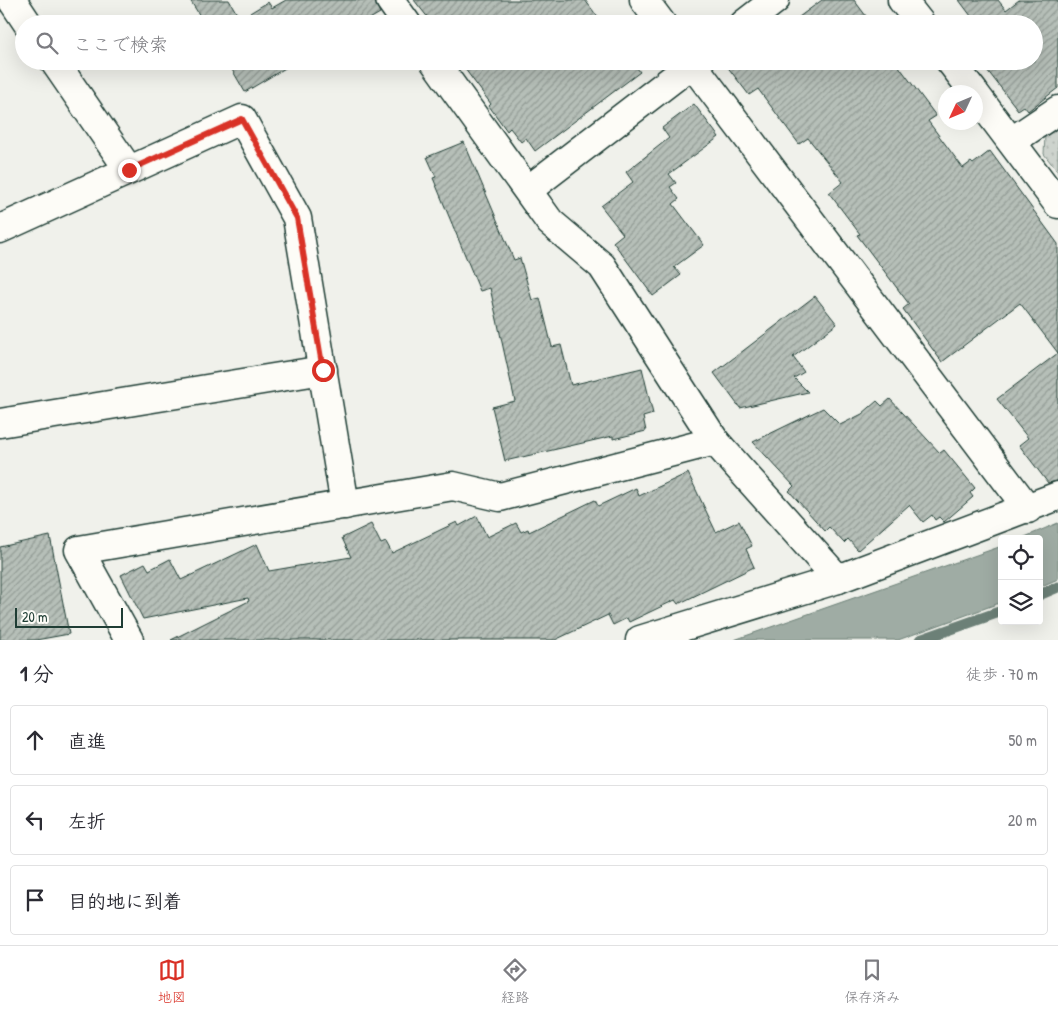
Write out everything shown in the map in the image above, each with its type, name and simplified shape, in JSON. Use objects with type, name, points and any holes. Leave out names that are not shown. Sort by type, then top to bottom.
[{"type":"street","points":[[12,0],[22,15]]},
{"type":"street","points":[[390,0],[401,15]]},
{"type":"street","points":[[644,0],[655,15]]},
{"type":"street","points":[[756,15],[775,0]]},
{"type":"street","points":[[902,0],[914,15]]},
{"type":"street","points":[[60,70],[129,170]]},
{"type":"street","points":[[441,70],[550,222],[602,266],[715,441],[838,579]]},
{"type":"street","points":[[528,190],[683,70]]},
{"type":"street","points":[[699,70],[1028,509]]},
{"type":"street","points":[[957,70],[968,85]]},
{"type":"street","points":[[983,104],[1058,204]]},
{"type":"street","points":[[1012,141],[1058,110]]},
{"type":"street","points":[[0,229],[242,119],[297,218],[345,505]]},
{"type":"street","points":[[0,423],[323,370]]},
{"type":"street","points":[[129,640],[79,550],[453,486],[500,497],[715,441]]},
{"type":"street","points":[[640,640],[838,579],[1028,509],[1058,496]]},
{"type":"shaded area","points":[[1058,127],[1058,172],[1044,154],[1045,136]]},
{"type":"shaded area","points":[[1058,523],[1058,579],[1043,585],[1043,535],[1030,535]]},
{"type":"shaded area","points":[[998,547],[998,603],[898,640],[734,640]]},
{"type":"building","points":[[190,0],[229,0],[238,15],[199,15]]},
{"type":"building","points":[[286,0],[375,0],[380,13],[377,15],[247,15],[268,2],[272,8]]},
{"type":"building","points":[[414,0],[585,0],[596,15],[426,15]]},
{"type":"building","points":[[822,0],[854,0],[865,15],[802,15]]},
{"type":"building","points":[[959,0],[998,0],[1006,10],[1019,0],[1058,0],[1058,88],[1028,111],[1024,106],[1018,110],[987,70],[1043,70],[1043,15],[970,15]]},
{"type":"building","points":[[232,70],[282,70],[245,92]]},
{"type":"building","points":[[466,70],[639,70],[640,72],[535,151],[526,138],[521,142],[510,128],[507,131],[489,106],[491,104]]},
{"type":"building","points":[[730,70],[902,70],[936,116],[928,121],[963,168],[971,162],[973,164],[990,151],[1058,244],[1058,353],[1020,303],[942,362],[903,309],[909,304],[857,235],[860,234],[829,193],[843,182],[808,138],[799,144],[758,89],[749,95]]},
{"type":"building","points":[[694,104],[719,137],[669,174],[676,183],[670,187],[679,199],[673,204],[704,245],[674,267],[681,275],[653,296],[613,242],[623,234],[601,206],[633,182],[626,172],[669,138],[662,128]]},
{"type":"building","points":[[464,142],[514,260],[520,258],[532,300],[540,298],[552,347],[561,345],[571,385],[642,368],[653,414],[643,417],[646,431],[613,439],[613,436],[505,461],[492,407],[515,401],[490,288],[480,291],[433,178],[436,177],[427,157]]},
{"type":"building","points":[[815,296],[837,324],[793,357],[804,372],[794,378],[808,392],[740,408],[714,373]]},
{"type":"building","points":[[1058,353],[1058,481],[1048,483],[1019,445],[1028,438],[997,399]]},
{"type":"building","points":[[890,399],[940,453],[944,450],[975,488],[970,493],[973,497],[944,522],[939,517],[935,520],[932,515],[923,522],[909,505],[858,550],[848,539],[844,543],[829,527],[825,531],[789,491],[794,486],[753,442],[823,408],[840,425],[862,414],[877,401],[882,406]]},
{"type":"building","points":[[688,473],[716,532],[739,521],[752,546],[746,549],[754,567],[678,604],[675,600],[629,622],[627,618],[613,625],[608,615],[555,640],[171,640],[249,601],[248,598],[143,619],[121,575],[145,563],[149,570],[170,559],[181,580],[257,544],[269,571],[351,557],[342,538],[371,524],[381,544],[386,542],[392,553],[457,522],[459,526],[477,516],[487,537],[516,523],[521,532],[528,529],[529,532],[595,500],[598,506],[636,488],[639,496]]},
{"type":"building","points":[[50,536],[69,634],[36,640],[0,640],[0,547]]},
{"type":"waterway","points":[[1043,593],[1058,587]]},
{"type":"waterway","points":[[920,640],[998,612]]},
{"type":"route","points":[[129,170],[242,119],[297,218],[323,370]]}]
